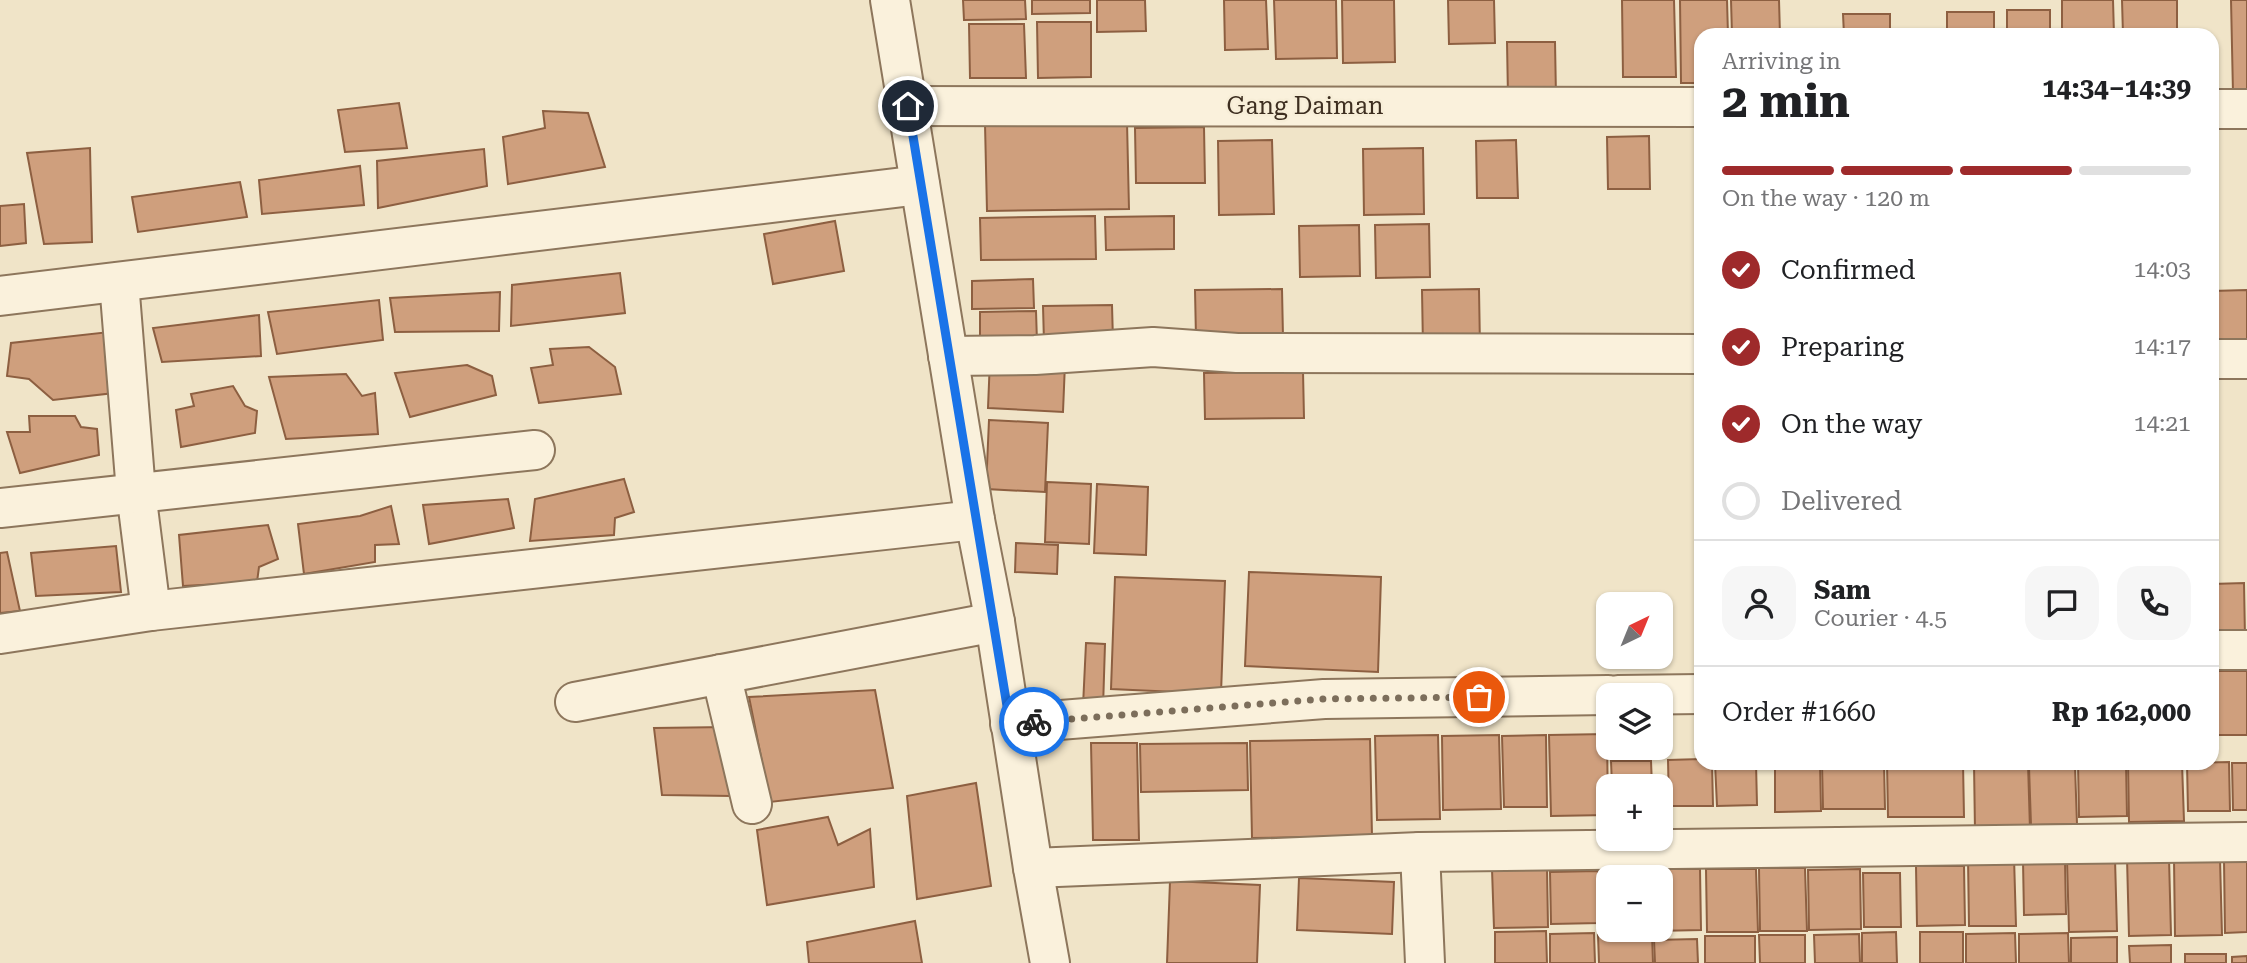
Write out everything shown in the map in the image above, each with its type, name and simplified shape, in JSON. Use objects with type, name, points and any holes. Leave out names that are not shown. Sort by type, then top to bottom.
[{"type":"street","points":[[890,0],[1050,963]]},
{"type":"street","name":"Gang Daiman","points":[[908,106],[1694,107]]},
{"type":"street","points":[[2219,109],[2247,109]]},
{"type":"street","points":[[0,296],[920,186]]},
{"type":"street","points":[[119,282],[136,492],[151,611]]},
{"type":"street","points":[[948,356],[1035,355],[1153,347],[1237,353],[1694,354]]},
{"type":"street","points":[[2219,359],[2247,359]]},
{"type":"street","points":[[0,508],[535,450]]},
{"type":"street","points":[[0,634],[151,611],[975,520]]},
{"type":"street","points":[[575,702],[995,622]]},
{"type":"street","points":[[2219,650],[2247,650]]},
{"type":"street","points":[[722,674],[752,804]]},
{"type":"street","points":[[1673,694],[1694,694]]},
{"type":"street","points":[[1010,724],[1324,699],[1596,695]]},
{"type":"street","points":[[1033,868],[1420,852],[2247,842]]},
{"type":"street","points":[[1420,852],[1425,963]]},
{"type":"building","points":[[963,0],[1025,0],[1026,19],[964,20]]},
{"type":"building","points":[[1032,0],[1090,0],[1090,13],[1032,14]]},
{"type":"building","points":[[1097,0],[1145,0],[1146,31],[1097,32]]},
{"type":"building","points":[[1224,0],[1266,0],[1268,49],[1225,50]]},
{"type":"building","points":[[1274,0],[1336,0],[1337,58],[1276,59]]},
{"type":"building","points":[[1342,0],[1394,0],[1395,62],[1343,63]]},
{"type":"building","points":[[1448,0],[1494,0],[1495,43],[1449,44]]},
{"type":"building","points":[[1622,0],[1674,0],[1676,77],[1623,77]]},
{"type":"building","points":[[1680,0],[1727,0],[1728,28],[1694,28],[1694,83],[1681,83]]},
{"type":"building","points":[[1731,0],[1779,0],[1780,28],[1732,28]]},
{"type":"building","points":[[2062,0],[2113,0],[2114,28],[2062,28]]},
{"type":"building","points":[[2122,0],[2177,0],[2177,28],[2123,28]]},
{"type":"building","points":[[2231,0],[2247,0],[2247,93],[2233,93]]},
{"type":"building","points":[[2007,10],[2050,10],[2050,28],[2007,28]]},
{"type":"building","points":[[1947,12],[1994,12],[1994,28],[1947,28]]},
{"type":"building","points":[[1843,14],[1890,14],[1890,28],[1844,28]]},
{"type":"building","points":[[1037,22],[1091,22],[1091,77],[1038,78]]},
{"type":"building","points":[[969,24],[1024,24],[1026,78],[970,78]]},
{"type":"building","points":[[1507,42],[1555,42],[1556,97],[1508,97]]},
{"type":"building","points":[[399,103],[407,148],[345,152],[338,110]]},
{"type":"building","points":[[543,111],[588,113],[605,167],[508,184],[503,137],[545,128]]},
{"type":"building","points":[[1127,122],[1129,209],[987,211],[985,124]]},
{"type":"building","points":[[1204,127],[1205,183],[1136,183],[1135,128]]},
{"type":"building","points":[[1649,136],[1650,189],[1608,189],[1607,137]]},
{"type":"building","points":[[1272,140],[1274,214],[1219,215],[1218,141]]},
{"type":"building","points":[[1516,140],[1518,198],[1477,198],[1476,141]]},
{"type":"building","points":[[90,148],[92,242],[44,244],[27,153]]},
{"type":"building","points":[[1423,148],[1424,214],[1364,215],[1363,149]]},
{"type":"building","points":[[484,149],[487,186],[378,208],[377,161]]},
{"type":"building","points":[[360,166],[364,205],[262,214],[259,180]]},
{"type":"building","points":[[240,182],[247,217],[138,232],[132,197]]},
{"type":"building","points":[[24,204],[26,243],[0,246],[0,206]]},
{"type":"building","points":[[1095,216],[1096,259],[981,260],[980,218]]},
{"type":"building","points":[[1174,216],[1174,249],[1106,250],[1105,217]]},
{"type":"building","points":[[835,221],[844,271],[773,284],[764,234]]},
{"type":"building","points":[[1429,224],[1430,277],[1376,278],[1375,225]]},
{"type":"building","points":[[1359,225],[1360,276],[1300,277],[1299,226]]},
{"type":"building","points":[[620,273],[625,313],[511,326],[512,285]]},
{"type":"building","points":[[1033,279],[1034,308],[972,309],[972,281]]},
{"type":"building","points":[[1282,289],[1283,337],[1196,338],[1195,290]]},
{"type":"building","points":[[1479,289],[1480,348],[1423,348],[1422,290]]},
{"type":"building","points":[[2247,290],[2247,348],[2219,348],[2219,291]]},
{"type":"building","points":[[500,292],[499,331],[395,332],[390,298]]},
{"type":"building","points":[[379,300],[383,340],[277,354],[268,312]]},
{"type":"building","points":[[1112,305],[1113,341],[1044,342],[1043,306]]},
{"type":"building","points":[[1036,311],[1037,342],[980,343],[980,312]]},
{"type":"building","points":[[259,315],[261,356],[162,362],[153,328]]},
{"type":"building","points":[[109,332],[114,393],[53,400],[29,379],[7,376],[11,343]]},
{"type":"building","points":[[589,347],[615,367],[621,394],[539,403],[531,368],[553,365],[550,349]]},
{"type":"building","points":[[990,359],[1065,363],[1063,412],[988,408]]},
{"type":"building","points":[[467,365],[492,376],[496,395],[410,417],[395,373]]},
{"type":"building","points":[[1303,371],[1304,418],[1205,419],[1204,373]]},
{"type":"building","points":[[346,374],[362,396],[375,393],[378,434],[286,439],[269,377]]},
{"type":"building","points":[[233,386],[245,406],[257,411],[255,433],[181,447],[176,410],[194,406],[191,394]]},
{"type":"building","points":[[29,416],[75,416],[81,427],[97,429],[99,455],[20,473],[7,432],[30,432]]},
{"type":"building","points":[[989,420],[1048,423],[1045,492],[986,489]]},
{"type":"building","points":[[624,479],[634,512],[615,518],[614,535],[530,541],[535,499]]},
{"type":"building","points":[[1047,482],[1091,484],[1089,544],[1045,542]]},
{"type":"building","points":[[1097,484],[1148,487],[1146,555],[1094,553]]},
{"type":"building","points":[[508,499],[514,528],[429,544],[423,505]]},
{"type":"building","points":[[391,506],[399,544],[375,545],[375,562],[304,574],[298,524],[360,516]]},
{"type":"building","points":[[268,525],[278,559],[259,567],[257,582],[183,586],[179,535]]},
{"type":"building","points":[[1016,543],[1058,545],[1057,574],[1015,572]]},
{"type":"building","points":[[116,546],[121,592],[36,596],[31,553]]},
{"type":"building","points":[[7,552],[20,611],[0,613],[0,553]]},
{"type":"building","points":[[1249,572],[1381,577],[1378,672],[1245,666]]},
{"type":"building","points":[[1115,577],[1225,581],[1221,694],[1111,689]]},
{"type":"building","points":[[2244,583],[2245,638],[2219,638],[2219,584]]},
{"type":"building","points":[[1086,643],[1105,644],[1103,708],[1083,706]]},
{"type":"building","points":[[2219,671],[2247,671],[2247,735],[2219,735]]},
{"type":"building","points":[[875,690],[893,788],[770,802],[749,697]]},
{"type":"building","points":[[727,727],[731,796],[662,795],[654,728]]},
{"type":"building","points":[[1596,734],[1596,760],[1607,760],[1607,774],[1596,774],[1596,815],[1551,816],[1549,735]]},
{"type":"building","points":[[1438,735],[1440,819],[1377,820],[1375,736]]},
{"type":"building","points":[[1499,735],[1501,809],[1443,810],[1442,736]]},
{"type":"building","points":[[1546,735],[1547,807],[1504,807],[1502,736]]},
{"type":"building","points":[[1370,739],[1372,836],[1252,838],[1250,741]]},
{"type":"building","points":[[1091,743],[1137,743],[1139,840],[1093,840]]},
{"type":"building","points":[[1247,743],[1248,790],[1141,792],[1140,744]]},
{"type":"building","points":[[1694,759],[1694,770],[1712,770],[1713,806],[1673,806],[1673,774],[1668,774],[1668,760]]},
{"type":"building","points":[[1611,761],[1651,761],[1652,774],[1612,774]]},
{"type":"building","points":[[2219,762],[2229,762],[2230,811],[2188,811],[2187,770],[2219,770]]},
{"type":"building","points":[[2232,763],[2247,763],[2247,810],[2233,810]]},
{"type":"building","points":[[1715,770],[1756,770],[1757,805],[1717,806]]},
{"type":"building","points":[[1775,770],[1820,770],[1821,811],[1775,812]]},
{"type":"building","points":[[1822,770],[1884,770],[1885,809],[1823,809]]},
{"type":"building","points":[[1887,770],[1963,770],[1964,817],[1888,817]]},
{"type":"building","points":[[1974,770],[2028,770],[2030,830],[1975,831]]},
{"type":"building","points":[[2029,770],[2075,770],[2077,824],[2031,825]]},
{"type":"building","points":[[2078,770],[2126,770],[2127,816],[2079,817]]},
{"type":"building","points":[[2128,770],[2182,770],[2184,821],[2129,822]]},
{"type":"building","points":[[976,783],[991,886],[917,899],[907,796]]},
{"type":"building","points":[[828,817],[838,845],[870,829],[874,887],[767,905],[757,830]]},
{"type":"building","points":[[2014,857],[2016,926],[1969,926],[1968,858]]},
{"type":"building","points":[[1650,858],[1650,865],[1600,865],[1600,859]]},
{"type":"building","points":[[2127,858],[2169,858],[2171,935],[2129,936]]},
{"type":"building","points":[[2115,859],[2117,931],[2069,932],[2067,860]]},
{"type":"building","points":[[2174,859],[2220,859],[2222,935],[2175,936]]},
{"type":"building","points":[[2247,859],[2247,932],[2225,933],[2224,860]]},
{"type":"building","points":[[2023,861],[2065,861],[2066,914],[2024,915]]},
{"type":"building","points":[[1916,866],[1964,866],[1965,925],[1917,926]]},
{"type":"building","points":[[1547,868],[1548,927],[1494,928],[1492,869]]},
{"type":"building","points":[[1759,868],[1805,868],[1807,931],[1760,931]]},
{"type":"building","points":[[1673,869],[1700,869],[1701,930],[1673,931]]},
{"type":"building","points":[[1706,869],[1756,869],[1758,932],[1707,932]]},
{"type":"building","points":[[1860,869],[1861,929],[1809,930],[1808,870]]},
{"type":"building","points":[[1596,871],[1596,923],[1551,924],[1550,872]]},
{"type":"building","points":[[1863,873],[1900,873],[1901,927],[1864,927]]},
{"type":"building","points":[[1299,878],[1394,882],[1392,934],[1297,930]]},
{"type":"building","points":[[1170,881],[1260,885],[1257,963],[1167,963]]},
{"type":"building","points":[[915,921],[922,963],[809,963],[807,942]]},
{"type":"building","points":[[1546,931],[1547,963],[1495,963],[1495,932]]},
{"type":"building","points":[[1896,932],[1897,963],[1862,963],[1862,933]]},
{"type":"building","points":[[1920,932],[1963,932],[1963,963],[1920,963]]},
{"type":"building","points":[[1594,933],[1595,963],[1550,963],[1550,934]]},
{"type":"building","points":[[2015,933],[2016,963],[1966,963],[1966,934]]},
{"type":"building","points":[[2068,933],[2069,963],[2019,963],[2019,934]]},
{"type":"building","points":[[1859,934],[1860,963],[1815,963],[1814,935]]},
{"type":"building","points":[[1759,935],[1805,935],[1805,963],[1760,963]]},
{"type":"building","points":[[1705,936],[1755,936],[1755,963],[1705,963]]},
{"type":"building","points":[[2117,937],[2117,963],[2071,963],[2071,938]]},
{"type":"building","points":[[1697,939],[1698,963],[1655,963],[1654,942],[1673,942],[1673,940]]},
{"type":"building","points":[[1598,942],[1652,942],[1653,963],[1599,963]]},
{"type":"building","points":[[2171,945],[2171,963],[2130,963],[2129,946]]},
{"type":"building","points":[[2185,954],[2226,954],[2226,963],[2185,963]]},
{"type":"building","points":[[2247,956],[2247,963],[2232,963],[2232,957]]},
{"type":"way so far","points":[[1034,722],[1324,699],[1479,697]]},
{"type":"route","points":[[908,106],[1010,724],[1034,722]]}]
